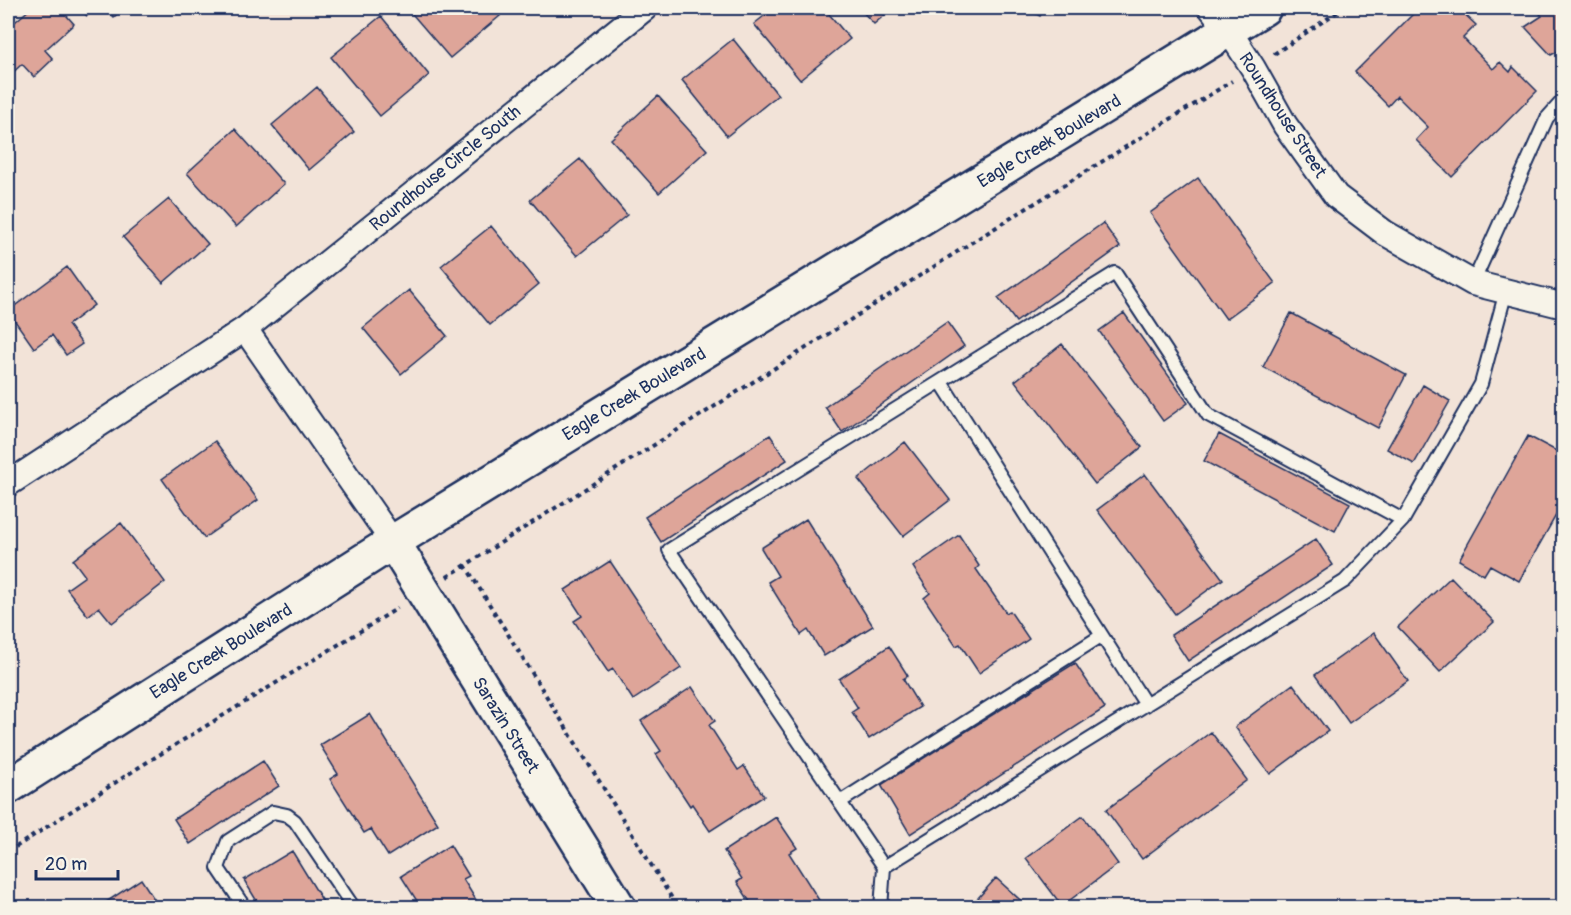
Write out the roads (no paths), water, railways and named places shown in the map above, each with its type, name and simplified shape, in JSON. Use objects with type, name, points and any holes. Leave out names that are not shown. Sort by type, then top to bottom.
[{"type":"street","name":"Roundhouse Circle South","points":[[8,483],[245,329],[645,8]]},
{"type":"street","name":"Eagle Creek Boulevard","points":[[8,787],[1220,19],[1264,8]]},
{"type":"street","name":"Roundhouse Street","points":[[1220,19],[1285,125],[1336,196],[1385,234],[1473,283],[1563,306]]},
{"type":"street","points":[[245,329],[393,542]]},
{"type":"street","name":"Sarazin Street","points":[[393,542],[619,908]]},
{"type":"lane","points":[[1473,283],[1547,118],[1563,99]]},
{"type":"lane","points":[[881,908],[884,867],[669,550],[1115,273],[1209,415],[1403,520]]},
{"type":"lane","points":[[884,867],[1345,581],[1403,520],[1480,384],[1506,291]]},
{"type":"lane","points":[[941,382],[1146,705]]},
{"type":"lane","points":[[840,801],[1101,636]]},
{"type":"lane","points":[[245,908],[218,868],[228,842],[273,812],[287,815],[295,821],[354,908]]}]
